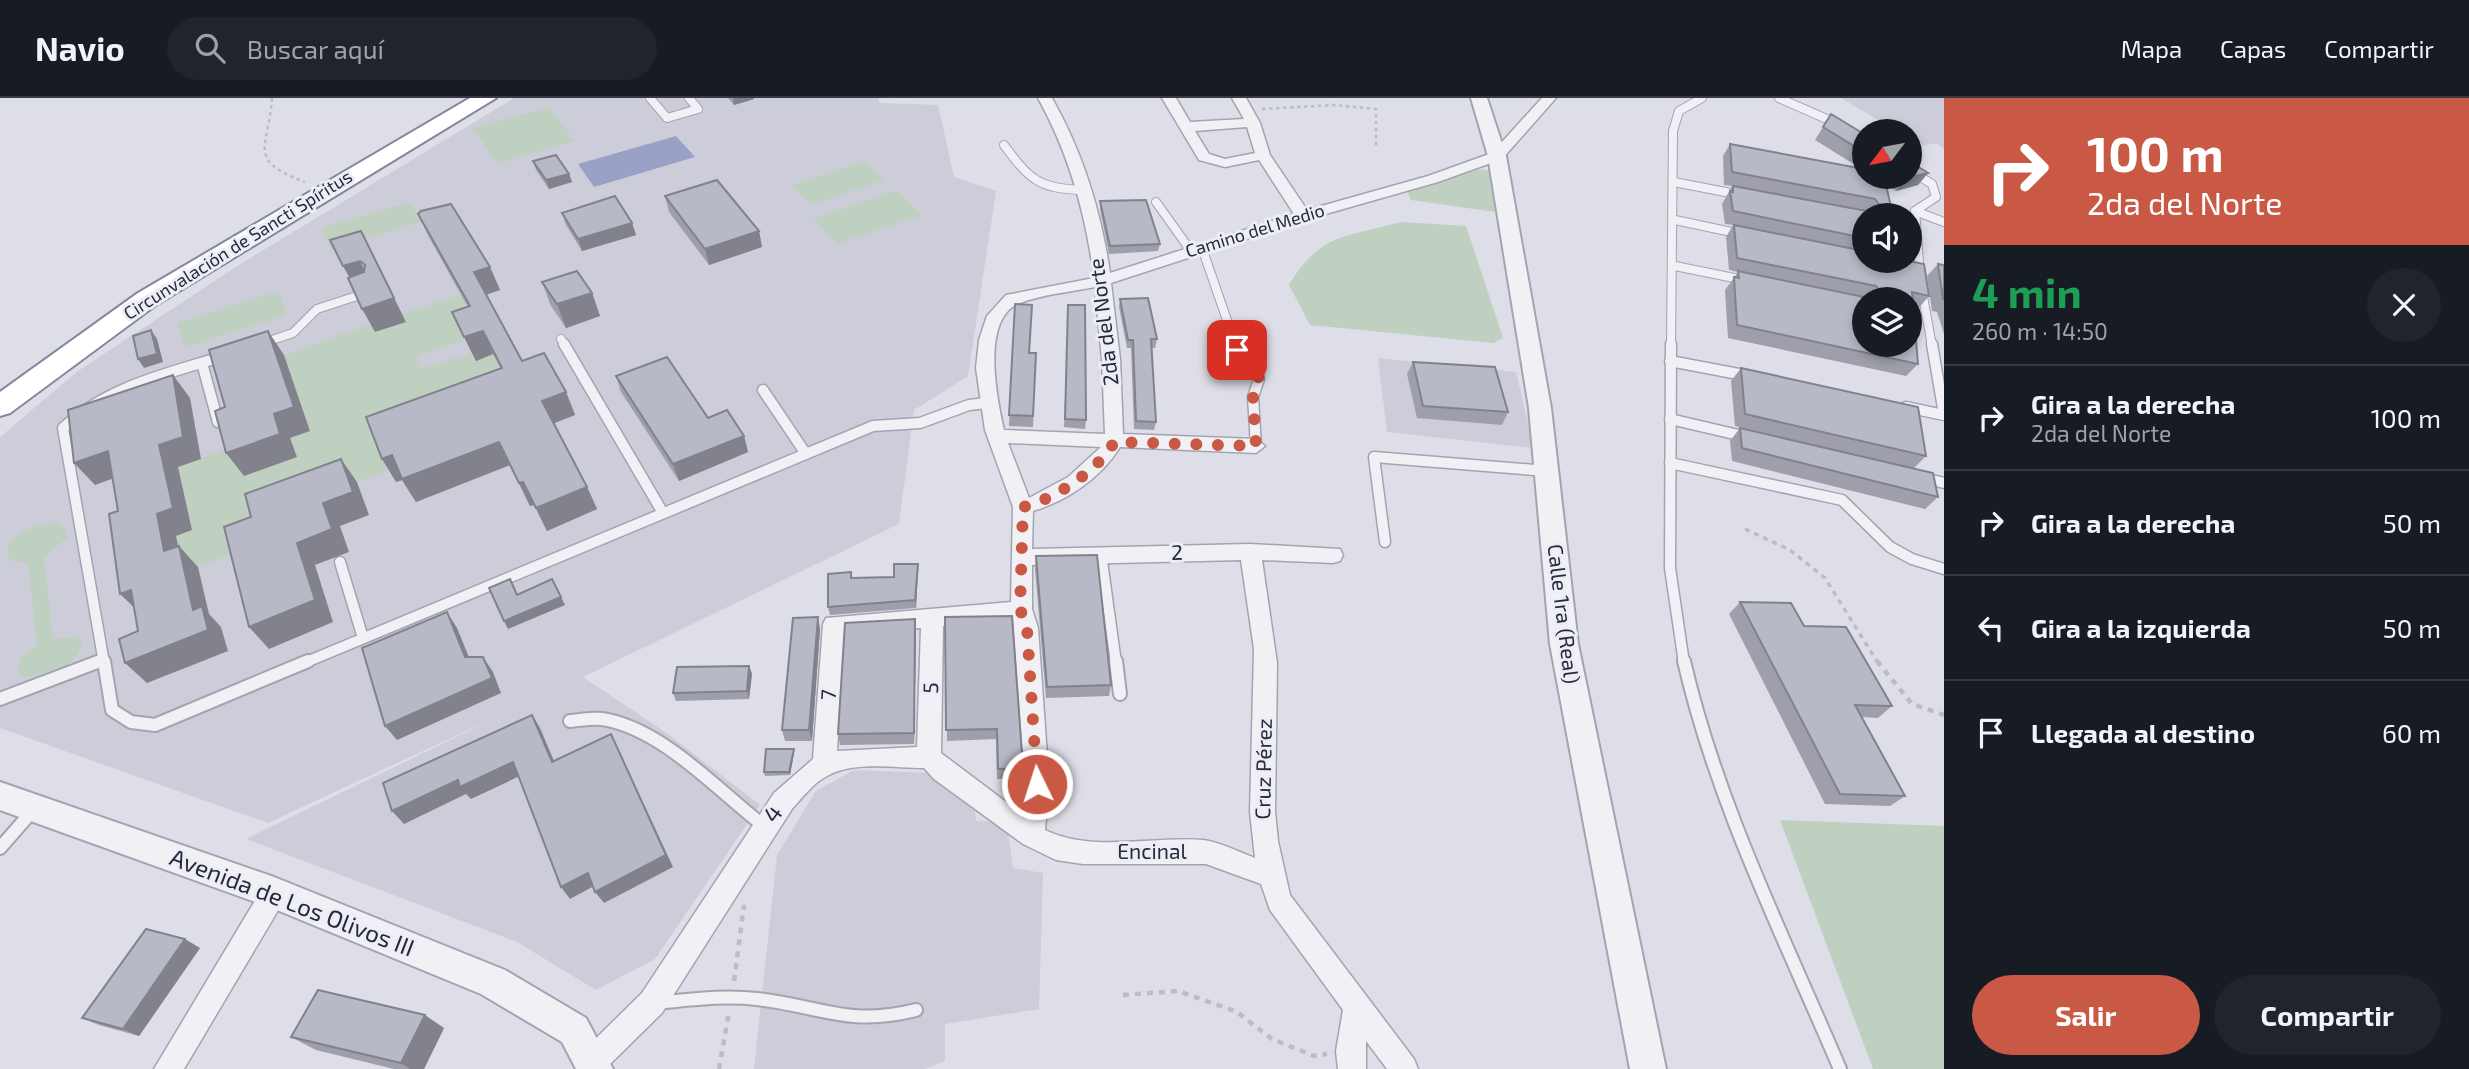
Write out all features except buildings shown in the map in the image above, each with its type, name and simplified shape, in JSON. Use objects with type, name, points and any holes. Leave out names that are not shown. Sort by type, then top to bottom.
[{"type":"highway","name":"Circunvalación de Sancti Spíritus","points":[[0,382],[143,282],[307,182],[457,98]]},
{"type":"highway","name":"Circunvalación de Sancti Spíritus","points":[[0,407],[147,299],[485,98]]},
{"type":"street","name":"2da del Norte","points":[[1045,98],[1062,123],[1084,190],[1102,281],[1113,398],[1114,442]]},
{"type":"street","points":[[1169,98],[1204,157],[1212,162],[1221,164],[1263,155]]},
{"type":"street","points":[[1479,98],[1497,156]]},
{"type":"street","points":[[1497,156],[1549,98]]},
{"type":"street","points":[[1184,127],[1246,110],[1263,155],[1303,216]]},
{"type":"street","name":"Camino del Medio","points":[[987,403],[986,342],[999,307],[1012,299],[1102,281],[1303,216],[1433,179],[1497,156]]},
{"type":"street","name":"Calle 1ra (Real)","points":[[1497,156],[1540,408],[1564,644],[1648,1069]]},
{"type":"street","points":[[987,403],[1023,507],[1020,609],[1027,628],[1037,784],[1032,836]]},
{"type":"street","points":[[997,436],[1256,446]]},
{"type":"street","points":[[1023,507],[1034,505],[1090,471],[1107,456],[1114,442]]},
{"type":"street","name":"2","points":[[1022,558],[1250,552],[1333,555]]},
{"type":"street","name":"Cruz Pérez","points":[[1250,552],[1266,661],[1261,817],[1270,875],[1279,901],[1404,1069]]},
{"type":"street","points":[[932,619],[1020,609]]},
{"type":"street","name":"7","points":[[824,765],[834,624],[932,619]]},
{"type":"street","name":"5","points":[[929,757],[932,619]]},
{"type":"street","points":[[824,765],[842,761],[929,757],[942,771],[1032,836]]},
{"type":"street","name":"4","points":[[594,1065],[652,1003],[741,869],[764,826],[783,801],[824,765]]},
{"type":"street","name":"Avenida de Los Olivos III","points":[[0,796],[274,893],[493,982],[575,1030],[594,1065]]},
{"type":"street","name":"Encinal","points":[[1032,836],[1056,848],[1083,852],[1206,852],[1270,875]]},
{"type":"street","points":[[169,1069],[274,893]]},
{"type":"street","points":[[1351,1060],[1357,1008]]},
{"type":"lane","points":[[650,98],[667,118],[698,110],[689,98]]},
{"type":"lane","points":[[1702,98],[1679,111],[1673,131],[1675,266],[1670,360],[1667,544],[1673,602],[1683,660],[1730,810],[1840,1069]]},
{"type":"lane","points":[[1779,98],[1825,116],[1844,128]]},
{"type":"lane","points":[[1003,145],[1028,177],[1040,186],[1051,190],[1084,190]]},
{"type":"lane","points":[[1922,178],[1932,184],[1936,197],[1922,206]]},
{"type":"lane","points":[[1674,182],[1755,197]]},
{"type":"lane","points":[[1156,202],[1196,250],[1237,350],[1254,363],[1259,379],[1253,397],[1256,446]]},
{"type":"lane","points":[[1922,214],[1944,222]]},
{"type":"lane","points":[[1675,220],[1756,237]]},
{"type":"lane","points":[[1675,266],[1756,282]]},
{"type":"lane","points":[[1889,404],[1944,415],[1922,317],[1920,273]]},
{"type":"lane","points":[[254,346],[293,333],[317,309],[372,291]]},
{"type":"lane","points":[[561,339],[663,513]]},
{"type":"lane","points":[[241,350],[105,395],[79,411],[63,428],[111,710],[131,722],[155,725],[873,426],[920,423],[970,405],[987,403]]},
{"type":"lane","points":[[1670,360],[1766,380]]},
{"type":"lane","points":[[202,363],[218,422]]},
{"type":"lane","points":[[762,390],[806,454]]},
{"type":"lane","points":[[1670,419],[1765,441]]},
{"type":"lane","points":[[1385,542],[1374,457],[1547,471]]},
{"type":"lane","points":[[1670,463],[1842,499],[1862,515],[1885,543],[1930,566],[1944,569]]},
{"type":"lane","points":[[1915,476],[1944,483]]},
{"type":"lane","points":[[1101,554],[1120,694]]},
{"type":"lane","points":[[340,562],[363,638]]},
{"type":"lane","points":[[0,699],[103,660]]},
{"type":"lane","points":[[570,721],[602,719],[623,723],[654,740],[764,826]]},
{"type":"lane","points":[[0,848],[35,808]]},
{"type":"lane","points":[[652,1003],[732,996],[761,999],[841,1017],[884,1018],[916,1010]]},
{"type":"path","points":[[272,98],[264,136],[267,159],[274,170],[307,182]]},
{"type":"path","points":[[1246,110],[1333,105],[1376,109],[1376,147]]},
{"type":"path","points":[[1745,529],[1790,550],[1825,578],[1867,649],[1912,704],[1944,715]]},
{"type":"path","points":[[719,1069],[747,884],[741,869]]},
{"type":"path","points":[[1124,995],[1178,991],[1237,1012],[1272,1039],[1314,1056],[1351,1060]]},
{"type":"shaded area","points":[[514,98],[879,98],[879,103],[938,105],[954,177],[996,191],[968,376],[914,410],[899,524],[583,677],[668,734],[760,805],[655,959],[596,990],[517,942],[246,839],[520,706],[268,823],[0,728],[0,437],[78,371],[242,263]]},
{"type":"shaded area","points":[[1841,98],[1944,98],[1944,149],[1937,143],[1922,146],[1922,119],[1877,119]]},
{"type":"shaded area","points":[[1378,358],[1516,372],[1534,448],[1387,432]]},
{"type":"shaded area","points":[[854,770],[933,773],[974,803],[976,821],[1007,822],[1013,868],[1043,873],[1039,1009],[945,1024],[945,1061],[925,1069],[754,1069],[777,855],[816,791]]},
{"type":"green space","points":[[549,107],[575,141],[497,164],[473,128]]},
{"type":"green space","points":[[864,161],[884,180],[811,205],[792,185]]},
{"type":"green space","points":[[1478,169],[1492,171],[1495,212],[1411,200],[1407,190]]},
{"type":"green space","points":[[897,190],[922,215],[837,244],[813,219]]},
{"type":"green space","points":[[410,202],[421,222],[331,250],[321,228]]},
{"type":"green space","points":[[1401,222],[1466,226],[1503,338],[1493,343],[1310,325],[1289,285],[1300,268],[1312,255],[1336,240]]},
{"type":"green space","points":[[278,291],[287,315],[185,348],[177,323]]},
{"type":"green space","points":[[462,294],[481,330],[465,340],[416,357],[421,369],[471,353],[476,360],[493,354],[513,392],[391,469],[264,517],[270,540],[184,572],[176,536],[192,530],[183,491],[163,472],[236,446],[296,457],[290,438],[310,430],[284,355],[371,324],[375,332],[405,322],[402,314]]},
{"type":"green space","points":[[57,523],[67,530],[67,538],[44,557],[53,639],[78,637],[82,642],[74,659],[67,666],[50,674],[30,677],[21,675],[18,666],[22,656],[37,646],[28,563],[11,561],[6,553],[19,534],[41,524]]},
{"type":"green space","points":[[1780,820],[1944,826],[1944,1069],[1873,1069]]},
{"type":"water","points":[[676,136],[695,157],[594,187],[578,164]]},
{"type":"route","points":[[1037,784],[1027,628],[1020,609],[1023,507],[1034,505],[1090,471],[1107,456],[1114,442],[1256,446],[1253,397],[1259,379],[1254,363],[1237,350]]}]
